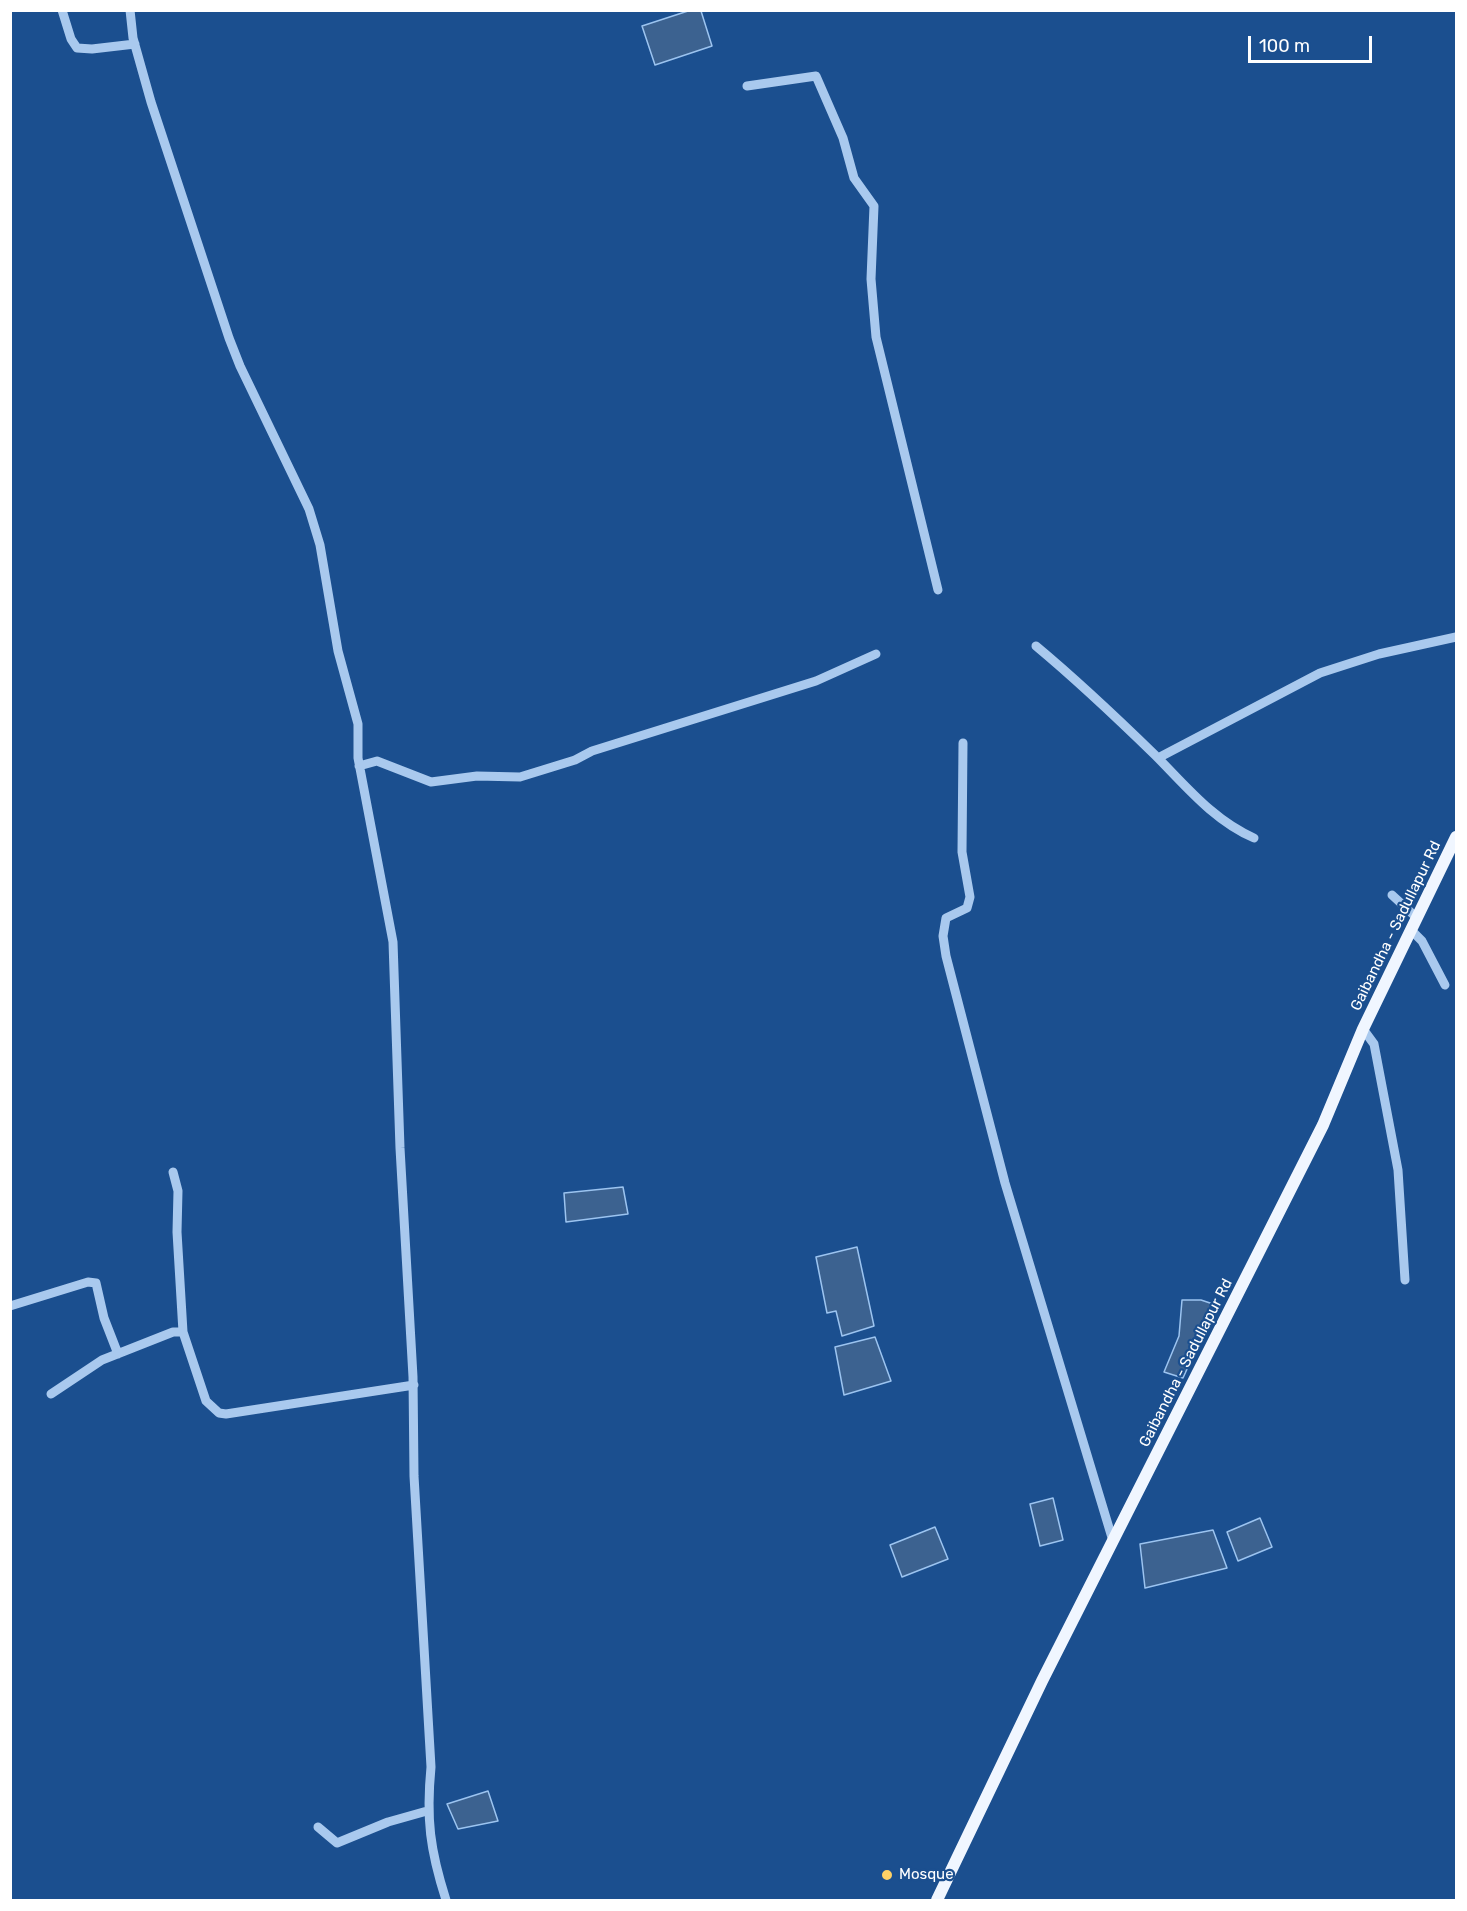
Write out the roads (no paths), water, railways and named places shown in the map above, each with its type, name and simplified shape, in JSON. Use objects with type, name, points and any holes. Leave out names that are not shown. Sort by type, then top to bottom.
[{"type":"main road","name":"Gaibandha - Sadullapur Rd","points":[[937,1900],[1113,1541],[1323,1125],[1363,1029],[1456,837]]},
{"type":"street","points":[[62,10],[71,39],[77,48],[92,49],[135,44]]},
{"type":"street","points":[[130,10],[135,44],[151,102],[233,347],[309,508],[320,545],[338,651],[358,724],[359,766],[393,942],[400,1148],[414,1386],[414,1476],[431,1767],[427,1811],[436,1866],[446,1900]]},
{"type":"street","points":[[747,86],[816,76],[843,138],[854,178],[874,206],[871,279],[876,337],[938,590]]},
{"type":"street","points":[[1158,758],[1320,673],[1379,654],[1456,637]]},
{"type":"street","points":[[1036,646],[1083,685],[1204,806],[1241,832],[1254,838]]},
{"type":"street","points":[[359,766],[377,760],[431,782],[477,776],[520,777],[575,760],[611,744],[816,681],[876,654]]},
{"type":"street","points":[[963,743],[962,852],[970,897],[967,908],[946,918],[943,936],[946,956],[1005,1184],[1113,1541]]},
{"type":"street","points":[[1392,895],[1417,918]]},
{"type":"street","points":[[1411,930],[1422,941],[1445,985]]},
{"type":"street","points":[[1363,1029],[1374,1044],[1398,1170],[1405,1280]]},
{"type":"street","points":[[173,1172],[178,1191],[177,1232],[183,1332],[206,1401],[219,1413],[246,1413],[414,1386]]},
{"type":"street","points":[[10,1306],[88,1282],[96,1283],[104,1318],[118,1354]]},
{"type":"street","points":[[51,1394],[102,1360],[173,1332],[183,1332]]},
{"type":"street","points":[[318,1827],[336,1843],[388,1822],[427,1811]]},
{"type":"water","points":[[688,11],[701,11],[712,46],[655,65],[642,26]]},
{"type":"water","points":[[623,1187],[628,1214],[566,1222],[564,1193]]},
{"type":"water","points":[[857,1247],[874,1326],[842,1336],[836,1311],[827,1313],[816,1257]]},
{"type":"water","points":[[1182,1300],[1201,1300],[1216,1305],[1183,1378],[1164,1372],[1179,1336]]},
{"type":"water","points":[[875,1337],[891,1381],[844,1395],[835,1347]]},
{"type":"water","points":[[1053,1498],[1063,1540],[1040,1546],[1030,1504]]},
{"type":"water","points":[[1260,1518],[1272,1547],[1238,1561],[1227,1532]]},
{"type":"water","points":[[935,1527],[948,1559],[902,1577],[890,1545]]},
{"type":"water","points":[[1213,1530],[1227,1568],[1145,1588],[1140,1544]]},
{"type":"water","points":[[488,1791],[498,1821],[458,1829],[447,1804]]},
{"type":"place","name":"Mosque","points":[[887,1875]]}]
